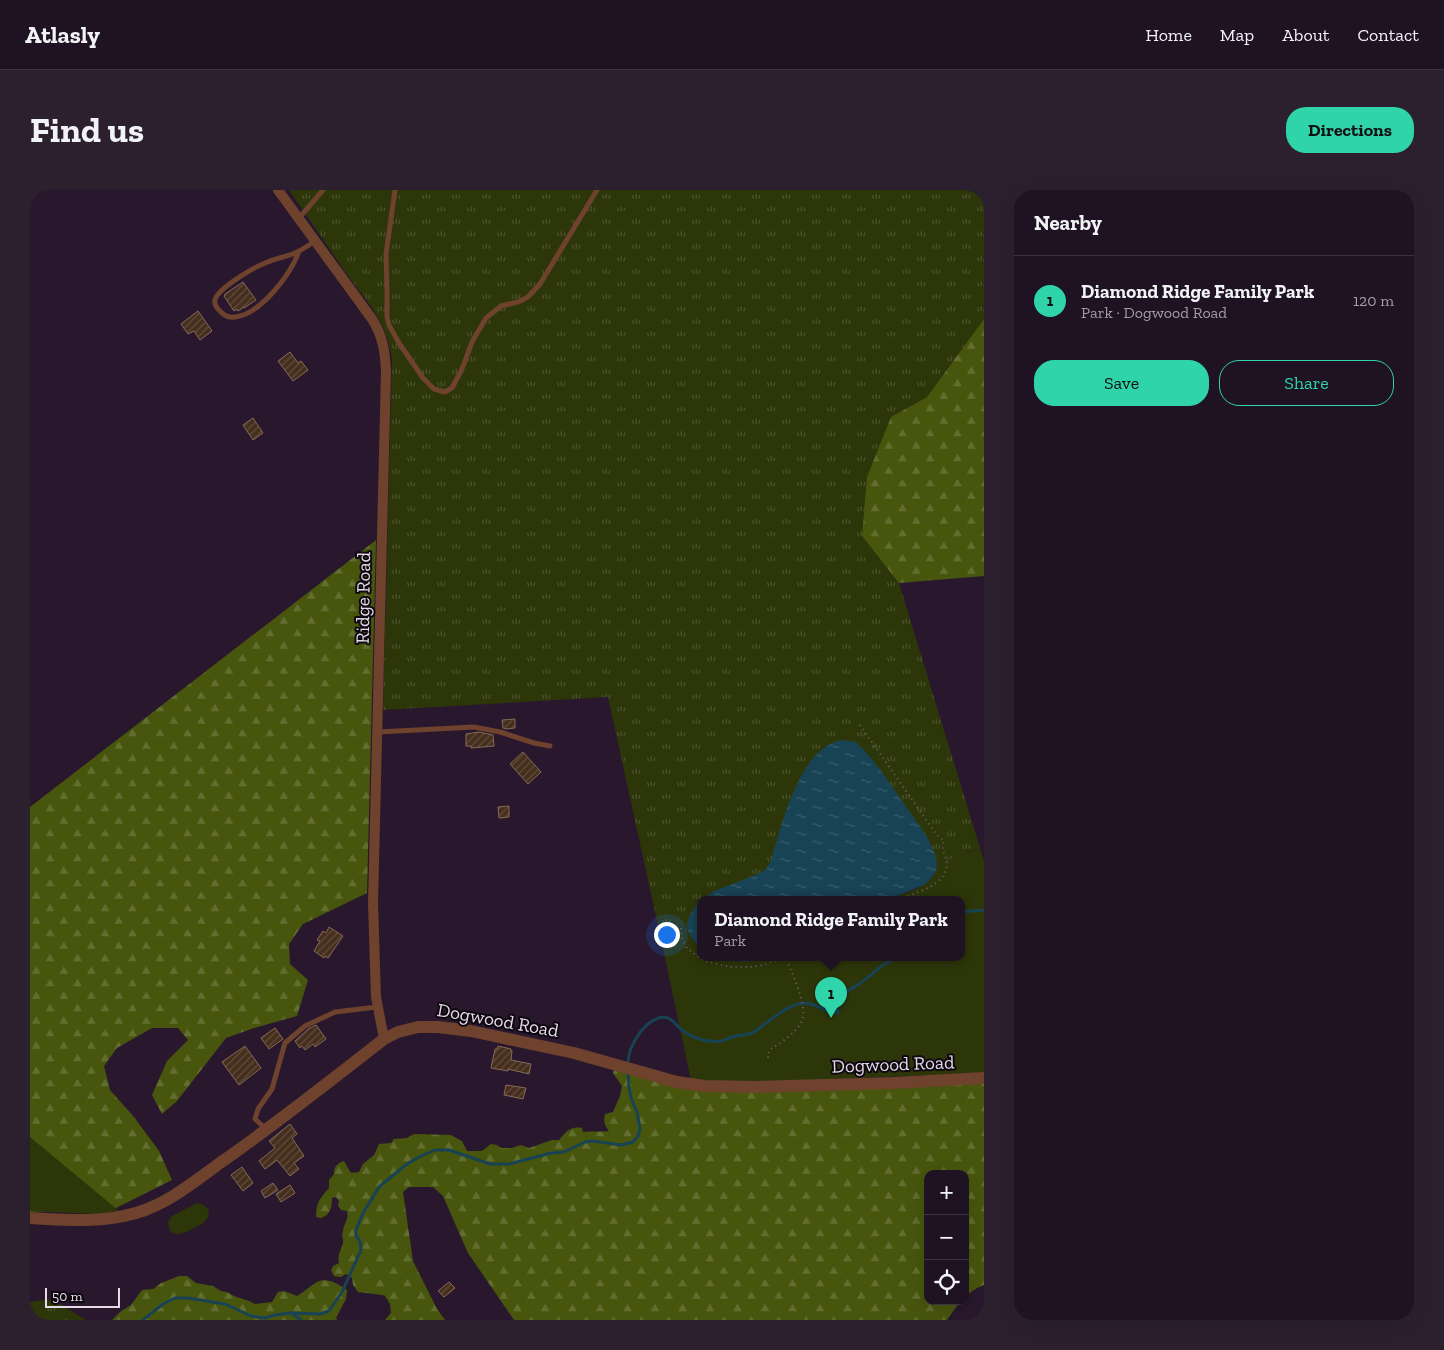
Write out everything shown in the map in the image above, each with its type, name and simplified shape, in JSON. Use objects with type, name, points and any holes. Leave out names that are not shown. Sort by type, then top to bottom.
[{"type":"street","name":"Ridge Road","points":[[278,190],[372,319],[382,340],[385,355],[373,904],[377,1007],[384,1039]]},
{"type":"street","name":"Dogwood Road","points":[[30,1218],[98,1220],[138,1213],[156,1206],[178,1193],[267,1130],[384,1039],[410,1028],[438,1027],[502,1037],[574,1053],[684,1083],[722,1086],[894,1083],[984,1078]]},
{"type":"lane","points":[[299,218],[323,190]]},
{"type":"lane","points":[[395,190],[386,254],[387,317],[389,325],[399,343],[423,378],[434,389],[445,392],[452,388],[462,369],[472,342],[486,318],[501,306],[518,302],[528,297],[534,291],[558,256],[597,190]]},
{"type":"lane","points":[[299,251],[296,262],[284,279],[270,296],[252,311],[238,317],[231,317],[225,316],[215,306],[217,294],[242,274],[264,263],[299,251],[316,241]]},
{"type":"lane","points":[[378,732],[474,727],[550,746]]},
{"type":"lane","points":[[267,1130],[255,1119],[258,1109],[272,1089],[285,1043],[305,1026],[335,1012],[377,1007]]},
{"type":"path","points":[[860,725],[936,834],[944,841],[942,848],[947,866],[940,880],[932,886],[908,896]]},
{"type":"path","points":[[681,928],[686,948],[697,955]]},
{"type":"path","points":[[708,961],[730,967],[750,967],[774,961]]},
{"type":"path","points":[[768,1058],[770,1049],[781,1042],[801,1022],[803,1013],[793,973],[787,961]]},
{"type":"green space","points":[[289,190],[984,190],[984,319],[927,397],[891,417],[862,536],[899,583],[980,848],[968,852],[894,896],[697,896],[697,943],[688,933],[687,927],[659,930],[608,697],[383,710],[392,360],[386,334],[381,323]]},
{"type":"green space","points":[[984,319],[984,576],[899,583],[862,536],[867,477],[891,417],[927,397]]},
{"type":"green space","points":[[376,540],[367,893],[303,924],[289,944],[290,964],[308,980],[297,1016],[226,1038],[177,1101],[162,1114],[152,1095],[167,1061],[188,1040],[178,1028],[152,1028],[117,1048],[104,1066],[110,1090],[134,1117],[159,1151],[172,1180],[114,1209],[30,1212],[30,807]]},
{"type":"green space","points":[[980,848],[984,861],[984,1073],[732,1083],[691,1080],[659,930],[687,927],[690,936],[697,944],[697,961],[965,961],[965,896],[898,896],[925,884],[935,872],[937,864]]},
{"type":"green space","points":[[614,1070],[680,1087],[984,1083],[984,1285],[969,1293],[969,1170],[924,1170],[924,1305],[957,1305],[947,1320],[514,1320],[468,1253],[443,1196],[433,1187],[409,1187],[403,1192],[413,1261],[437,1309],[445,1320],[385,1320],[391,1313],[390,1304],[385,1296],[358,1292],[353,1285],[352,1278],[346,1274],[341,1277],[334,1276],[331,1270],[333,1266],[339,1263],[339,1255],[343,1243],[342,1233],[347,1219],[347,1211],[341,1210],[336,1197],[332,1198],[331,1208],[327,1215],[321,1218],[316,1217],[316,1212],[321,1198],[329,1188],[329,1180],[338,1164],[344,1161],[351,1173],[359,1172],[363,1164],[374,1155],[379,1144],[391,1143],[394,1139],[407,1138],[414,1134],[451,1135],[462,1141],[467,1151],[482,1151],[491,1144],[501,1148],[512,1148],[521,1145],[529,1148],[552,1140],[559,1140],[566,1132],[574,1128],[582,1128],[583,1132],[609,1131],[604,1120],[605,1114],[613,1112],[622,1086],[613,1073]]},
{"type":"green space","points":[[30,1137],[119,1211],[94,1214],[30,1211]]},
{"type":"green space","points":[[197,1203],[203,1205],[209,1211],[205,1221],[183,1233],[175,1234],[172,1232],[168,1222],[172,1216]]},
{"type":"green space","points":[[179,1276],[187,1276],[196,1283],[213,1286],[255,1304],[272,1302],[278,1292],[284,1291],[297,1296],[314,1284],[324,1280],[347,1290],[346,1299],[336,1318],[337,1320],[112,1320],[131,1305],[142,1290],[153,1289],[161,1283]]},
{"type":"green space","points":[[52,1299],[86,1320],[30,1320],[30,1302]]},
{"type":"water","points":[[842,740],[856,742],[879,768],[926,835],[935,854],[936,871],[930,880],[924,885],[896,896],[707,896],[714,891],[766,869],[771,861],[780,828],[794,790],[815,757],[827,745]]},
{"type":"water","points":[[697,905],[697,944],[690,936],[687,924]]},
{"type":"building","points":[[243,282],[256,300],[238,311],[237,309],[234,311],[224,296]]},
{"type":"building","points":[[198,311],[212,331],[200,340],[194,331],[188,334],[181,324]]},
{"type":"building","points":[[290,352],[298,363],[301,361],[308,370],[293,381],[278,361]]},
{"type":"building","points":[[253,418],[263,433],[253,440],[243,425]]},
{"type":"building","points":[[515,719],[515,728],[503,728],[502,720]]},
{"type":"building","points":[[479,732],[493,735],[494,746],[471,748],[471,746],[466,746],[466,734]]},
{"type":"building","points":[[523,752],[541,772],[528,784],[510,764]]},
{"type":"building","points":[[509,806],[509,817],[499,818],[498,807]]},
{"type":"building","points":[[329,927],[343,936],[328,958],[325,956],[324,958],[314,951],[320,941],[317,940],[323,931],[326,933]]},
{"type":"building","points":[[316,1025],[326,1039],[315,1047],[313,1044],[305,1050],[302,1046],[300,1048],[295,1041],[308,1029]]},
{"type":"building","points":[[275,1028],[283,1039],[269,1049],[261,1038]]},
{"type":"building","points":[[245,1046],[261,1068],[239,1085],[222,1062]]},
{"type":"building","points":[[498,1046],[511,1049],[511,1060],[531,1064],[529,1074],[508,1069],[508,1071],[491,1068],[495,1049]]},
{"type":"building","points":[[506,1085],[526,1088],[523,1099],[504,1095]]},
{"type":"building","points":[[290,1124],[297,1134],[292,1138],[304,1156],[294,1163],[299,1169],[290,1176],[277,1160],[265,1169],[259,1161],[275,1148],[269,1141]]},
{"type":"building","points":[[242,1167],[253,1183],[243,1191],[231,1175]]},
{"type":"building","points":[[273,1183],[278,1190],[265,1198],[261,1191]]},
{"type":"building","points":[[290,1185],[295,1193],[281,1202],[276,1194]]},
{"type":"building","points":[[449,1282],[455,1288],[444,1297],[438,1291]]},
{"type":"waterway","points":[[965,912],[984,910]]},
{"type":"waterway","points":[[628,1066],[629,1053],[636,1038],[645,1027],[657,1019],[670,1019],[682,1030],[705,1041],[724,1041],[731,1037],[751,1034],[793,1005],[804,1003],[838,1013],[836,1000],[838,997],[890,961]]},
{"type":"waterway","points":[[143,1320],[163,1304],[175,1298],[188,1298],[225,1304],[251,1316],[265,1318],[290,1313],[320,1314],[329,1311],[342,1292],[361,1250],[356,1230],[363,1213],[379,1187],[407,1164],[435,1150],[449,1150],[490,1164],[509,1164],[551,1153],[564,1152],[585,1142],[593,1141],[621,1145],[633,1142],[638,1136],[640,1129],[637,1112],[631,1098],[628,1072]]},
{"type":"waterway","points":[[291,1313],[301,1320]]},
{"type":"place","name":"Diamond Ridge Family Park","points":[[831,1018]]}]
